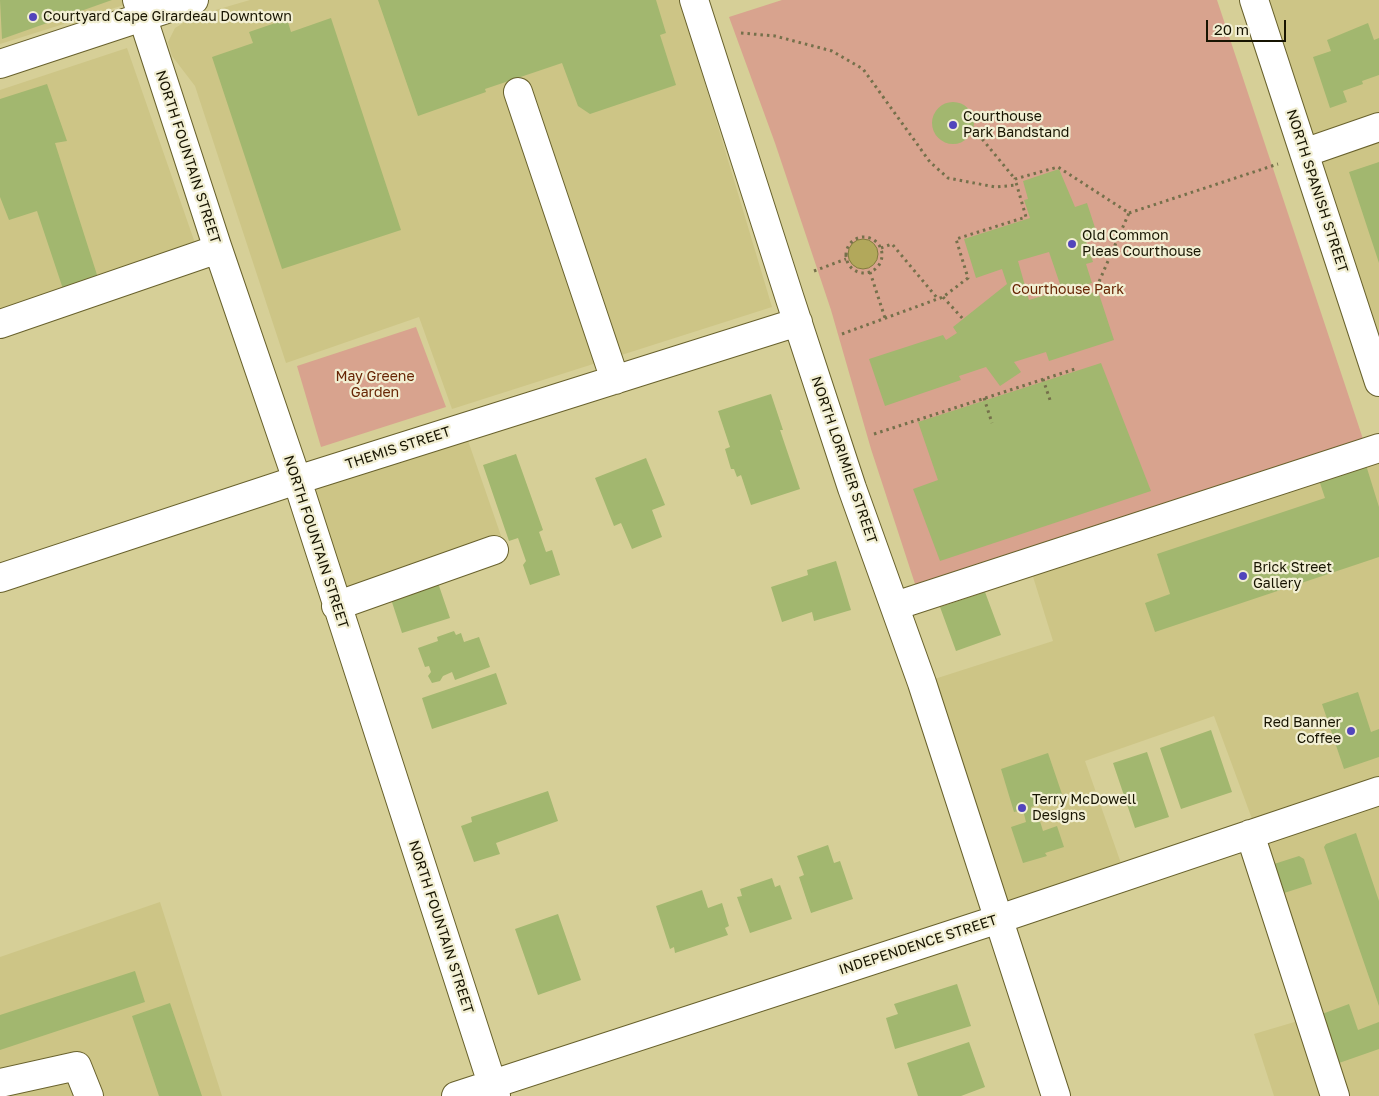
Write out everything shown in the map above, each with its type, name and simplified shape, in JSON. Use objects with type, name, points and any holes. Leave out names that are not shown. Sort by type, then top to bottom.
[{"type":"street","points":[[0,64],[140,8],[194,0]]},
{"type":"street","name":"NORTH LORIMIER STREET","points":[[694,0],[849,479],[922,683],[1056,1096]]},
{"type":"street","name":"NORTH SPANISH STREET","points":[[1254,0],[1379,382]]},
{"type":"street","name":"NORTH FOUNTAIN STREET","points":[[140,8],[218,249],[297,480],[336,606],[494,1090]]},
{"type":"street","points":[[518,92],[615,380]]},
{"type":"street","points":[[1304,153],[1379,128]]},
{"type":"street","points":[[0,324],[218,249]]},
{"type":"street","name":"THEMIS STREET","points":[[0,578],[297,480],[798,322]]},
{"type":"street","points":[[895,606],[1379,448]]},
{"type":"street","points":[[336,606],[494,550]]},
{"type":"street","name":"INDEPENDENCE STREET","points":[[456,1096],[494,1090],[1379,791]]},
{"type":"street","points":[[1250,834],[1335,1096]]},
{"type":"street","points":[[0,1084],[78,1066],[89,1096]]},
{"type":"path","points":[[741,33],[775,36],[832,51],[863,69],[930,162],[948,178],[995,187],[1017,185]]},
{"type":"path","points":[[842,334],[943,297],[968,278],[956,238],[1026,217],[1015,179],[974,129]]},
{"type":"path","points":[[1098,284],[1129,213],[1278,164]]},
{"type":"path","points":[[1015,179],[1058,167],[1129,213]]},
{"type":"path","points":[[869,237],[875,240],[881,248],[881,262],[870,272],[857,272],[848,264],[846,259],[848,246],[857,238],[869,237]]},
{"type":"path","points":[[881,248],[892,244],[938,299]]},
{"type":"path","points":[[814,271],[846,259]]},
{"type":"path","points":[[870,272],[885,318]]},
{"type":"path","points":[[943,297],[963,319]]},
{"type":"path","points":[[874,434],[1078,368]]},
{"type":"path","points":[[1043,379],[1051,402]]},
{"type":"path","points":[[984,398],[992,423]]},
{"type":"shaded area","name":"Courtyard Cape Girardeau Downtown","points":[[0,0],[122,0],[124,5],[0,44]]},
{"type":"shaded area","points":[[250,0],[680,0],[772,307],[452,409],[419,317],[286,363],[195,86],[172,56],[168,42],[175,28],[195,16]]},
{"type":"shaded area","points":[[1257,0],[1379,0],[1379,377]]},
{"type":"shaded area","points":[[127,48],[196,246],[0,311],[0,90]]},
{"type":"shaded area","points":[[863,239],[874,243],[878,254],[874,265],[863,269],[852,265],[848,254],[852,243]]},
{"type":"shaded area","points":[[465,432],[507,553],[343,608],[303,483]]},
{"type":"shaded area","points":[[1379,451],[1379,787],[1255,827],[1214,716],[1085,761],[1123,869],[1003,912],[922,683],[1053,641],[1030,567]]},
{"type":"shaded area","points":[[1379,794],[1379,1096],[1274,1096],[1254,1034],[1315,1016],[1257,835]]},
{"type":"shaded area","points":[[160,902],[222,1096],[0,1096],[0,957]]},
{"type":"green space","name":"Courthouse Park","points":[[782,0],[1217,0],[1363,439],[917,590],[871,449],[831,310],[775,143],[729,17]]},
{"type":"green space","name":"May Greene Garden","points":[[416,327],[446,407],[321,447],[297,366]]},
{"type":"building","name":"Courtyard Cape Girardeau Downtown","points":[[0,0],[112,0],[2,39]]},
{"type":"building","points":[[378,0],[656,0],[666,33],[660,35],[676,85],[590,114],[578,106],[562,63],[485,89],[486,92],[418,116]]},
{"type":"building","points":[[331,18],[401,230],[282,269],[212,57],[253,43],[249,32],[287,19],[291,32]]},
{"type":"building","points":[[1368,23],[1374,40],[1379,38],[1379,75],[1362,81],[1363,84],[1343,91],[1347,102],[1330,108],[1313,57],[1331,51],[1327,40]]},
{"type":"building","points":[[47,84],[67,141],[55,143],[98,278],[63,289],[37,211],[9,220],[0,197],[0,99]]},
{"type":"building","name":"Courthouse Park Bandstand","points":[[949,102],[957,102],[968,108],[974,123],[968,138],[957,144],[949,144],[938,138],[932,127],[932,119],[938,108]]},
{"type":"building","points":[[1379,162],[1379,263],[1349,172]]},
{"type":"building","points":[[1059,169],[1075,207],[1087,203],[1098,237],[1086,241],[1093,262],[1086,264],[1092,283],[1077,287],[1080,296],[1098,291],[1114,340],[1049,361],[1046,352],[1014,362],[1021,372],[1000,386],[986,367],[959,376],[961,380],[885,406],[869,359],[943,335],[946,340],[957,333],[953,327],[1007,284],[1002,269],[976,278],[964,239],[1030,218],[1024,200],[1028,199],[1023,181]],"holes":[[[1049,252],[1062,290],[1029,300],[1018,261]]]},
{"type":"building","points":[[1101,363],[1151,491],[940,561],[913,489],[938,480],[918,422]]},
{"type":"building","points":[[771,394],[783,430],[780,430],[800,489],[751,505],[741,475],[737,477],[734,469],[731,469],[725,449],[730,447],[718,411]]},
{"type":"building","points":[[516,454],[543,530],[539,532],[546,552],[552,550],[560,575],[530,585],[523,565],[526,561],[518,538],[509,541],[483,465]]},
{"type":"building","points":[[646,458],[665,505],[652,510],[662,537],[632,549],[621,523],[614,526],[595,478]]},
{"type":"building","name":"Brick Street Gallery","points":[[1366,465],[1379,507],[1379,557],[1155,632],[1145,603],[1170,594],[1157,554],[1325,498],[1319,480]]},
{"type":"building","points":[[836,561],[851,610],[814,621],[812,612],[782,622],[771,587],[808,575],[807,570]]},
{"type":"building","points":[[437,580],[450,618],[402,633],[390,596]]},
{"type":"building","points":[[985,592],[1001,635],[956,651],[940,607]]},
{"type":"building","points":[[454,631],[456,635],[461,633],[464,642],[479,637],[490,667],[455,680],[452,672],[443,676],[440,681],[432,683],[428,676],[431,672],[429,666],[425,667],[418,648],[438,641],[437,637]]},
{"type":"building","points":[[496,673],[507,704],[432,729],[422,698]]},
{"type":"building","name":"Red Banner Coffee","points":[[1358,692],[1371,732],[1379,729],[1379,757],[1344,769],[1322,704]]},
{"type":"building","points":[[1211,730],[1232,792],[1181,809],[1160,748]]},
{"type":"building","points":[[1147,752],[1169,817],[1135,828],[1113,763]]},
{"type":"building","name":"Terry McDowell Designs","points":[[1048,753],[1063,797],[1031,807],[1035,819],[1039,818],[1043,831],[1057,826],[1064,847],[1045,853],[1047,856],[1023,863],[1011,827],[1026,822],[1023,810],[1014,812],[1001,769]]},
{"type":"building","points":[[548,791],[558,821],[496,843],[500,854],[474,862],[461,826],[472,822],[471,817]]},
{"type":"building","points":[[1356,833],[1379,901],[1379,1006],[1324,847],[1326,844]]},
{"type":"building","points":[[828,845],[834,863],[840,861],[853,899],[811,913],[799,877],[804,875],[797,856]]},
{"type":"building","points":[[1299,856],[1304,859],[1312,884],[1281,894],[1271,865]]},
{"type":"building","points":[[772,878],[775,887],[780,885],[792,919],[750,933],[737,897],[742,896],[740,889]]},
{"type":"building","points":[[702,890],[708,908],[722,903],[729,926],[725,928],[728,935],[675,953],[674,947],[670,949],[656,906]]},
{"type":"building","points":[[558,914],[581,980],[538,995],[515,929]]},
{"type":"building","points":[[135,971],[145,1002],[0,1050],[0,1015]]},
{"type":"building","points":[[957,984],[971,1026],[895,1049],[886,1018],[898,1014],[894,1004]]},
{"type":"building","points":[[170,1003],[202,1096],[159,1096],[132,1016]]},
{"type":"building","points":[[1349,1004],[1358,1030],[1379,1022],[1379,1049],[1339,1063],[1322,1014]]},
{"type":"building","points":[[969,1042],[985,1087],[961,1096],[918,1096],[907,1063]]},
{"type":"place","name":"Courtyard Cape Girardeau Downtown","points":[[33,17]]},
{"type":"place","name":"Courthouse Park Bandstand","points":[[953,125]]},
{"type":"place","name":"Old Common Pleas Courthouse","points":[[1072,244]]},
{"type":"place","name":"Brick Street Gallery","points":[[1243,576]]},
{"type":"place","name":"Red Banner Coffee","points":[[1351,731]]},
{"type":"place","name":"Terry McDowell Designs","points":[[1022,808]]}]
